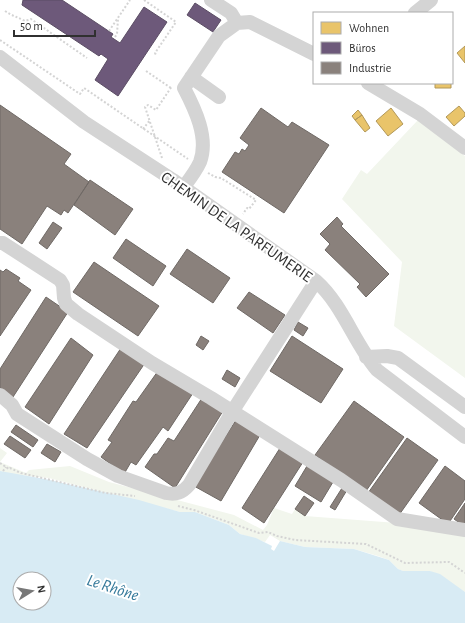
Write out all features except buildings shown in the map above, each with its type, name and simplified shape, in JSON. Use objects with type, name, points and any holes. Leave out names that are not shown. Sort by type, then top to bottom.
[{"type":"street","points":[[211,0],[228,11],[237,23]]},
{"type":"street","points":[[416,12],[431,0]]},
{"type":"street","points":[[183,188],[198,166],[202,152],[202,138],[191,102],[184,88],[219,36],[237,23],[250,22],[313,54]]},
{"type":"street","name":"CHEMIN DE LA PARFUMERIE","points":[[0,57],[84,122],[316,280],[328,294],[366,357],[377,370],[465,436]]},
{"type":"street","points":[[190,77],[219,97]]},
{"type":"street","points":[[370,84],[420,114],[465,148]]},
{"type":"street","points":[[0,243],[3,243],[60,280],[63,285],[66,304],[78,314],[152,363],[341,480],[397,519],[465,530]]},
{"type":"street","points":[[0,395],[12,405],[18,414],[87,459],[118,476],[173,494],[180,492],[189,485],[232,412],[316,280]]},
{"type":"street","points":[[366,357],[387,356],[398,358],[465,407]]},
{"type":"path","points":[[109,31],[130,0]]},
{"type":"path","points":[[144,0],[176,22],[155,54],[156,55]]},
{"type":"path","points":[[5,11],[15,18],[19,17],[25,21],[31,19],[87,58]]},
{"type":"path","points":[[115,37],[117,34],[118,18]]},
{"type":"path","points":[[0,40],[80,94],[84,88],[198,166],[256,200],[250,209],[247,208],[242,215]]},
{"type":"path","points":[[162,159],[145,107],[148,105],[156,110],[174,82]]},
{"type":"path","points":[[143,129],[150,120]]},
{"type":"path","points":[[0,463],[6,468],[21,473],[106,493],[143,498]]},
{"type":"path","points":[[3,471],[6,468]]},
{"type":"path","points":[[172,505],[194,510],[259,533],[268,532],[295,540],[366,544],[405,563],[449,562],[465,573]]},
{"type":"shaded area","points":[[418,120],[465,156],[465,378],[394,326],[402,262],[342,199],[361,170],[367,174]]},
{"type":"shaded area","points":[[0,448],[7,453],[0,462]]},
{"type":"shaded area","points":[[0,462],[26,473],[29,470],[70,466],[109,482],[234,515],[263,530],[267,525],[274,508],[292,514],[295,509],[305,516],[397,523],[465,533],[465,592],[430,571],[403,571],[398,569],[389,560],[354,549],[305,547],[280,541],[270,535],[265,542],[240,534],[229,525],[195,512],[180,512],[49,478],[8,474],[0,471]]},
{"type":"water","name":"Le Rhône","points":[[0,471],[45,479],[139,500],[180,512],[195,512],[229,525],[240,534],[256,538],[272,546],[271,549],[274,551],[280,541],[305,547],[354,549],[389,560],[398,569],[403,571],[430,571],[440,574],[465,592],[465,623],[0,623]]}]
